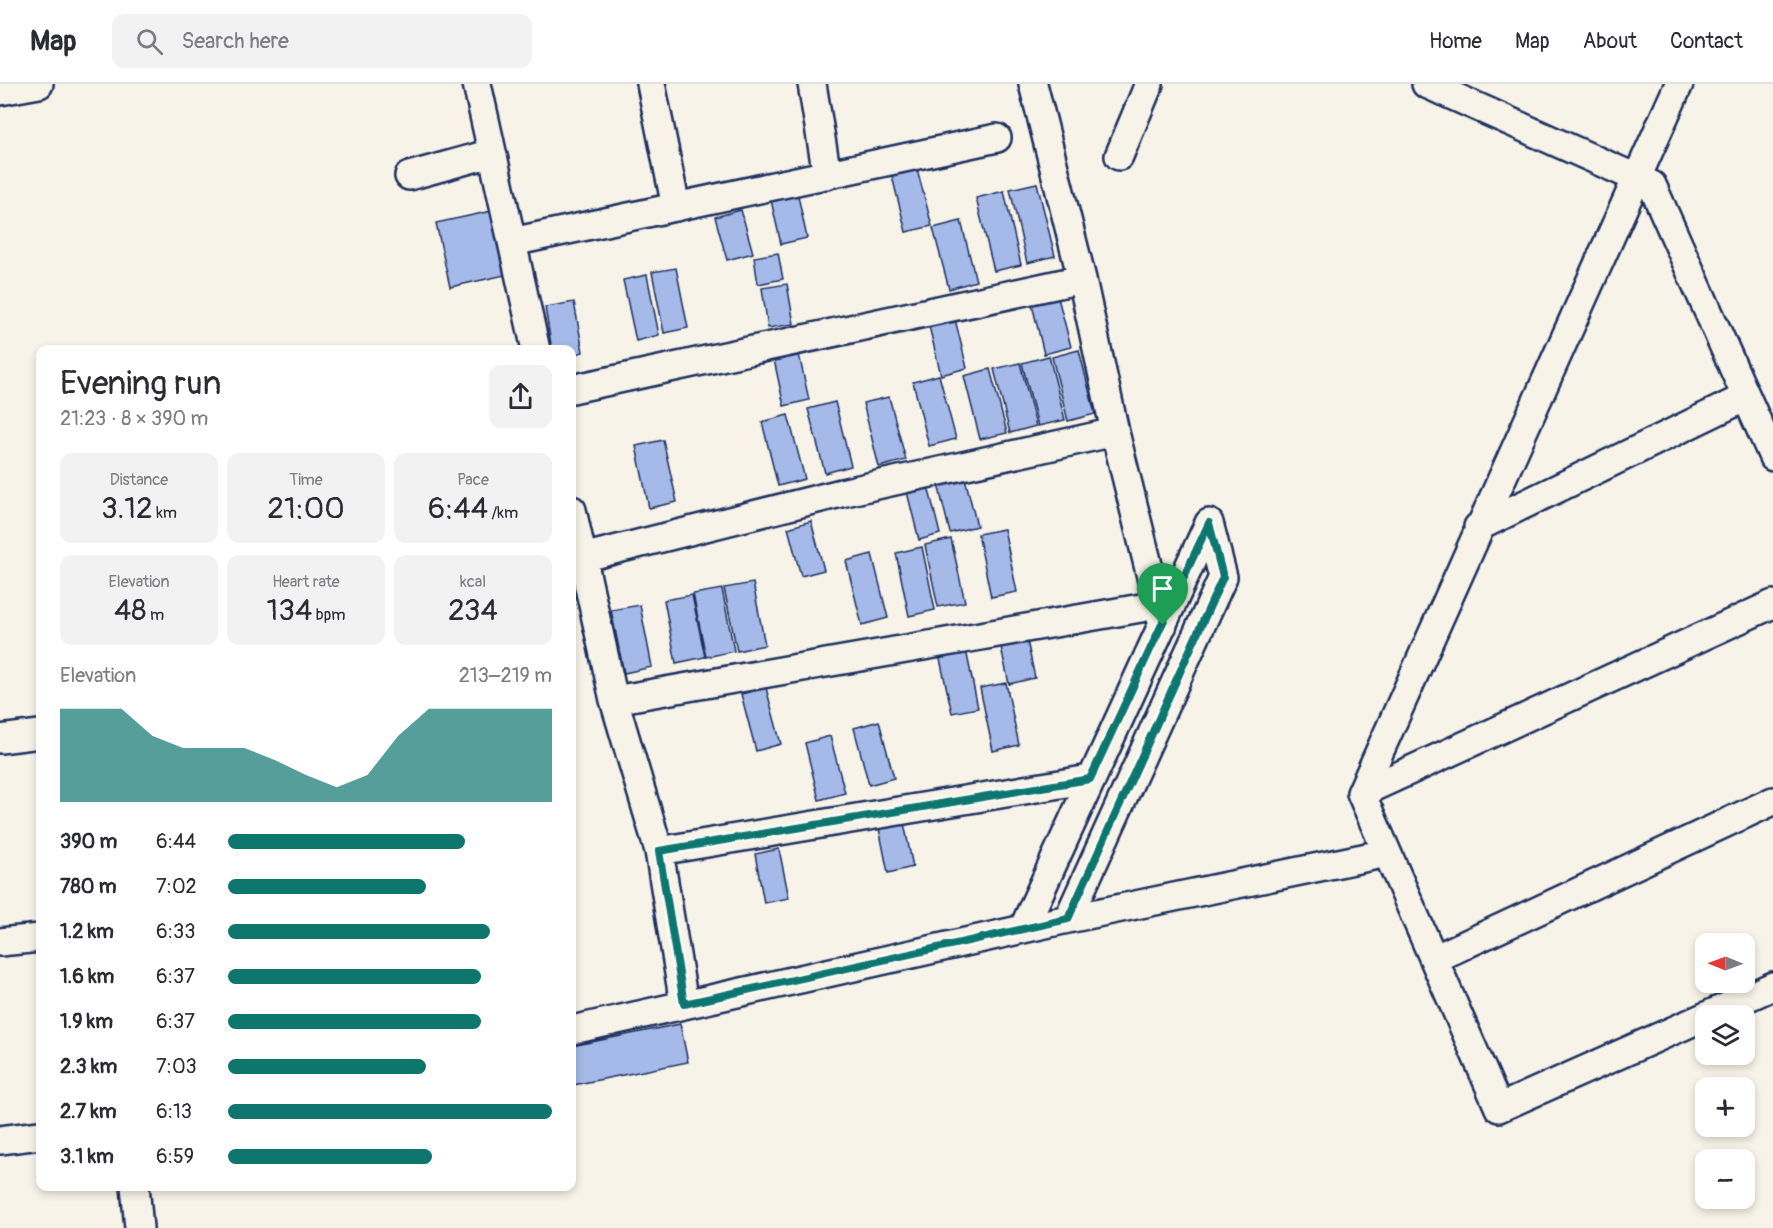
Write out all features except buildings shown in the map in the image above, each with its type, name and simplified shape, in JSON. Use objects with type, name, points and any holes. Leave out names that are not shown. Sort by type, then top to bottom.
[{"type":"street","points":[[0,91],[39,84]]},
{"type":"street","points":[[477,84],[535,345]]},
{"type":"street","points":[[651,84],[676,207]]},
{"type":"street","points":[[812,84],[827,175]]},
{"type":"street","points":[[1033,84],[1082,279],[1114,432],[1161,615]]},
{"type":"street","points":[[1119,156],[1149,84]]},
{"type":"street","points":[[1426,84],[1652,185],[1773,457]]},
{"type":"street","points":[[1679,84],[1478,527],[1361,793],[1499,1108],[1695,1021]]},
{"type":"street","points":[[512,242],[997,138]]},
{"type":"street","points":[[410,176],[492,153]]},
{"type":"street","points":[[576,388],[1082,279]]},
{"type":"street","points":[[1478,527],[1746,397]]},
{"type":"street","points":[[582,558],[841,493],[1114,432]]},
{"type":"street","points":[[1023,929],[1161,615],[1209,523],[1223,577],[1068,919]]},
{"type":"street","points":[[576,529],[614,700],[659,851],[684,1004]]},
{"type":"street","points":[[1361,793],[1773,604]]},
{"type":"street","points":[[614,700],[1161,615]]},
{"type":"street","points":[[0,739],[36,734]]},
{"type":"street","points":[[659,851],[1090,779]]},
{"type":"street","points":[[1434,959],[1773,801]]},
{"type":"street","points":[[576,1029],[1068,919],[1387,853]]},
{"type":"street","points":[[0,942],[36,938]]},
{"type":"street","points":[[1731,1005],[1773,986]]},
{"type":"street","points":[[0,1140],[36,1136]]},
{"type":"street","points":[[136,1191],[140,1228]]},
{"type":"route","points":[[1209,523],[1223,577],[1068,919],[684,1004],[659,851],[1090,779],[1163,625],[1209,523]]}]
